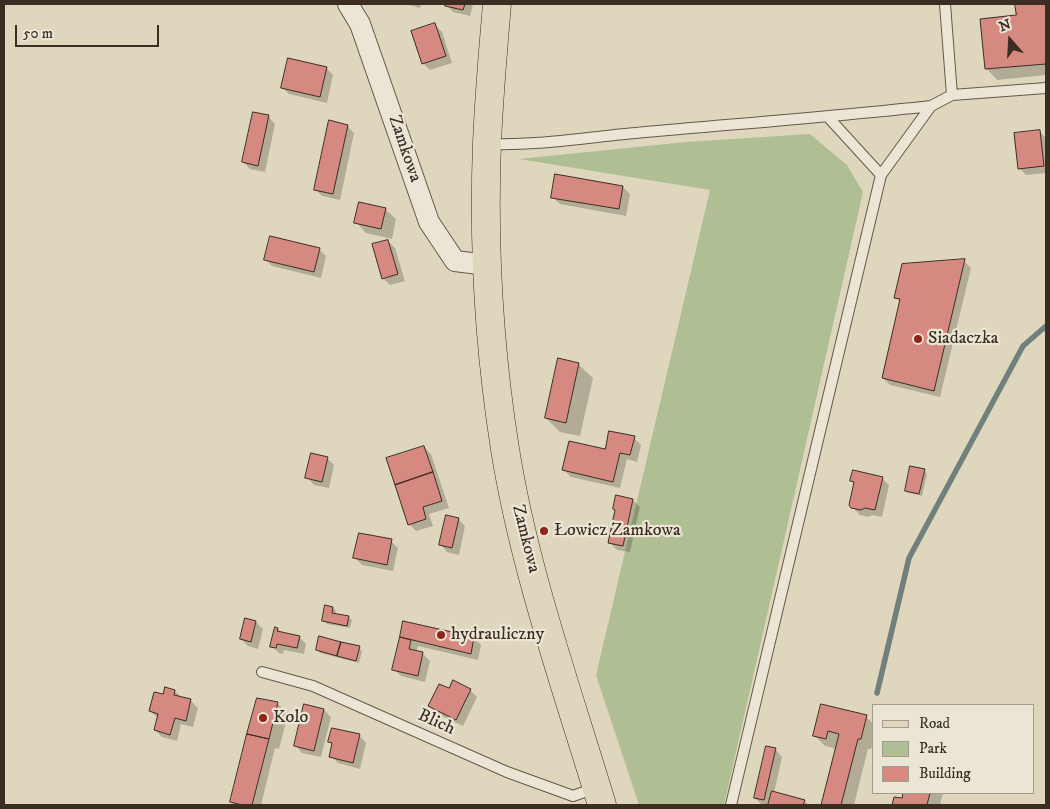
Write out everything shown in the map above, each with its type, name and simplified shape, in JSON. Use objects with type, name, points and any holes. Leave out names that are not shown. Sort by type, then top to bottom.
[{"type":"main road","name":"Zamkowa","points":[[497,4],[487,144],[487,265],[493,360],[505,449],[537,587],[600,796]]},
{"type":"street","name":"Zamkowa","points":[[348,4],[360,24],[430,222],[455,261],[487,265]]},
{"type":"lane","points":[[945,4],[952,95]]},
{"type":"lane","points":[[487,144],[512,145],[636,132],[828,117],[931,106],[952,95],[1046,88]]},
{"type":"lane","points":[[731,805],[881,175],[931,106]]},
{"type":"lane","points":[[828,117],[881,175]]},
{"type":"lane","name":"Blich","points":[[262,672],[313,686],[507,772],[573,796],[600,796]]},
{"type":"green space","points":[[810,134],[847,165],[863,192],[724,805],[639,805],[596,675],[710,190],[519,159],[686,142]]},
{"type":"building","points":[[445,4],[465,4],[463,10],[445,6]]},
{"type":"building","points":[[1015,4],[1046,4],[1046,64],[985,69],[980,19],[1016,15]]},
{"type":"building","points":[[435,23],[446,56],[422,64],[411,31]]},
{"type":"building","points":[[288,58],[327,67],[320,97],[281,88]]},
{"type":"building","points":[[253,112],[269,115],[258,166],[242,162]]},
{"type":"building","points":[[329,120],[348,125],[333,194],[314,190]]},
{"type":"building","points":[[1040,130],[1044,166],[1018,169],[1014,133]]},
{"type":"building","points":[[555,174],[623,186],[619,209],[551,198]]},
{"type":"building","points":[[359,202],[386,208],[381,229],[354,223]]},
{"type":"building","points":[[270,236],[320,248],[314,272],[264,260]]},
{"type":"building","points":[[388,240],[398,274],[382,279],[372,244]]},
{"type":"building","name":"Siadaczka","points":[[965,259],[934,391],[882,378],[900,299],[894,298],[902,264]]},
{"type":"building","points":[[558,358],[579,363],[566,423],[545,418]]},
{"type":"building","points":[[609,431],[635,436],[630,455],[620,453],[613,482],[562,470],[569,441],[605,449]]},
{"type":"building","points":[[424,446],[433,472],[395,485],[386,458]]},
{"type":"building","points":[[311,453],[328,457],[322,482],[305,478]]},
{"type":"building","points":[[910,466],[925,469],[919,494],[905,491]]},
{"type":"building","points":[[853,470],[883,477],[875,510],[865,508],[861,510],[851,508],[849,505],[854,482],[850,481]]},
{"type":"building","points":[[433,472],[442,501],[423,507],[426,519],[408,525],[395,485]]},
{"type":"building","points":[[616,495],[633,499],[623,546],[608,543]]},
{"type":"building","points":[[446,515],[459,518],[452,548],[439,545]]},
{"type":"building","points":[[359,533],[392,539],[387,565],[353,558]]},
{"type":"building","points":[[325,605],[333,607],[332,613],[349,616],[347,626],[322,621]]},
{"type":"building","points":[[245,618],[256,621],[251,642],[240,639]]},
{"type":"building","points":[[403,621],[474,637],[471,654],[400,637]]},
{"type":"building","points":[[275,627],[278,628],[277,631],[300,636],[297,648],[277,644],[276,648],[270,647]]},
{"type":"building","points":[[319,636],[341,642],[337,656],[316,650]]},
{"type":"building","points":[[400,637],[411,640],[409,649],[423,652],[418,676],[392,670]]},
{"type":"building","points":[[341,642],[360,646],[356,661],[337,656]]},
{"type":"building","points":[[453,680],[471,689],[456,720],[428,706],[439,684],[449,688]]},
{"type":"building","points":[[165,687],[175,690],[174,695],[191,699],[186,721],[175,718],[170,735],[154,730],[158,714],[149,711],[154,692],[163,694]]},
{"type":"building","name":"Kolo","points":[[257,698],[278,702],[269,739],[247,734]]},
{"type":"building","points":[[304,704],[324,709],[314,751],[294,746]]},
{"type":"building","points":[[821,704],[867,715],[861,739],[858,739],[841,805],[821,805],[839,734],[828,731],[826,739],[813,736]]},
{"type":"building","points":[[332,728],[360,734],[353,763],[329,757],[332,743],[328,742]]},
{"type":"building","points":[[247,734],[269,739],[252,805],[242,805],[230,802]]},
{"type":"building","points":[[766,746],[776,748],[764,800],[754,798]]},
{"type":"building","points":[[772,791],[805,800],[803,805],[768,805]]},
{"type":"building","points":[[903,794],[930,794],[927,805],[892,805],[894,797],[902,798]]},
{"type":"waterway","points":[[877,693],[909,558],[1023,346],[1046,326]]},
{"type":"place","name":"Siadaczka","points":[[918,339]]},
{"type":"place","name":"Łowicz Zamkowa","points":[[544,531]]},
{"type":"place","name":"hydrauliczny","points":[[441,635]]},
{"type":"place","name":"Kolo","points":[[263,718]]}]
